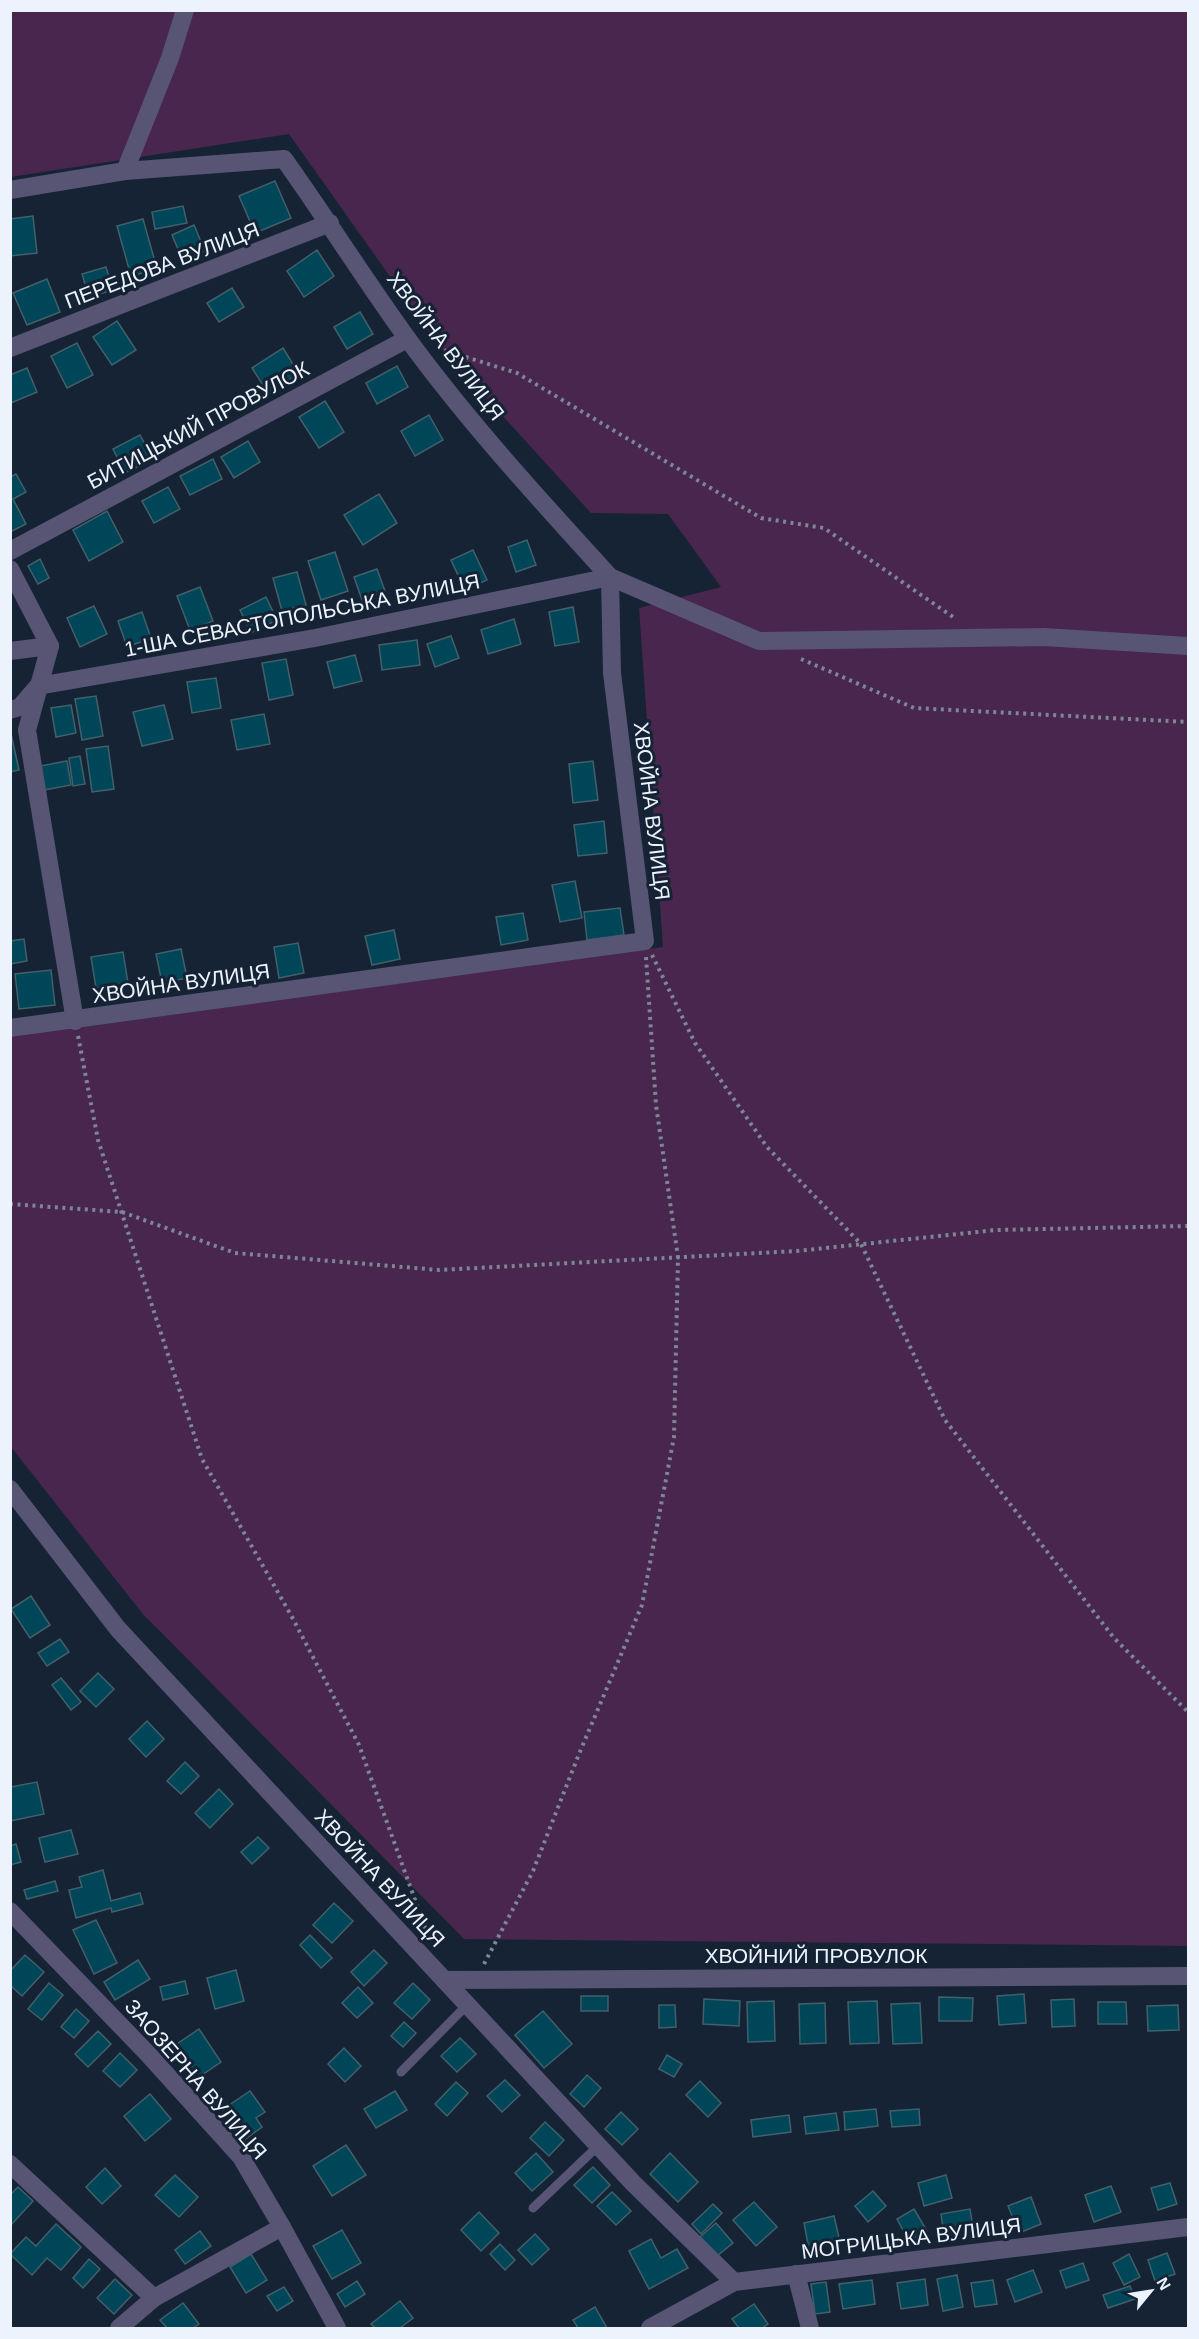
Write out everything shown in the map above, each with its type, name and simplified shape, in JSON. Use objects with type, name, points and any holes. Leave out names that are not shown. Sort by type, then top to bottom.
[{"type":"street","points":[[10,190],[125,171],[170,58],[185,10]]},
{"type":"street","name":"ХВОЙНА ВУЛИЦЯ","points":[[10,1028],[75,1021],[645,941],[612,673],[610,577],[504,460],[408,339],[284,159],[125,171]]},
{"type":"street","name":"ПЕРЕДОВА ВУЛИЦЯ","points":[[10,348],[330,223]]},
{"type":"street","name":"БИТИЦЬКИЙ ПРОВУЛОК","points":[[10,551],[408,339]]},
{"type":"street","points":[[10,569],[50,646],[27,730],[75,1021]]},
{"type":"street","points":[[610,577],[759,641],[1044,637],[1188,646]]},
{"type":"street","name":"1-ША СЕВАСТОПОЛЬСЬКА ВУЛИЦЯ","points":[[38,686],[315,638],[610,577]]},
{"type":"street","points":[[10,651],[50,646]]},
{"type":"street","points":[[10,710],[20,706],[38,686]]},
{"type":"street","name":"ХВОЙНА ВУЛИЦЯ","points":[[10,1489],[118,1629],[598,2146],[734,2282]]},
{"type":"street","name":"ЗАОЗЕРНА ВУЛИЦЯ","points":[[10,1911],[147,2053],[240,2157],[282,2227],[337,2328]]},
{"type":"street","name":"ХВОЙНИЙ ПРОВУЛОК","points":[[444,1980],[1188,1976]]},
{"type":"street","points":[[10,2164],[154,2298]]},
{"type":"street","points":[[119,2328],[154,2298],[282,2227]]},
{"type":"street","name":"МОГРИЦЬКА ВУЛИЦЯ","points":[[651,2328],[734,2282],[1188,2227]]},
{"type":"street","points":[[796,2274],[810,2328]]},
{"type":"lane","points":[[400,2072],[467,2005]]},
{"type":"lane","points":[[533,2208],[598,2146]]},
{"type":"path","points":[[408,339],[518,373],[761,518],[824,528],[982,638]]},
{"type":"path","points":[[800,659],[914,708],[1188,722]]},
{"type":"path","points":[[645,941],[694,1043],[767,1147],[861,1244],[945,1420],[1114,1638],[1188,1712]]},
{"type":"path","points":[[476,1980],[534,1871],[579,1754],[642,1605],[674,1437],[678,1257],[656,1105],[645,941]]},
{"type":"path","points":[[75,1021],[98,1140],[202,1459],[292,1617],[359,1745],[428,1935]]},
{"type":"path","points":[[10,1204],[122,1212],[235,1253],[439,1270],[797,1251],[996,1230],[1188,1226]]},
{"type":"shaded area","points":[[11,11],[1188,11],[1188,1946],[464,1939],[142,1613],[11,1447],[11,1037],[663,947],[639,608],[721,587],[668,514],[591,513],[439,346],[289,134],[11,177]]},
{"type":"building","points":[[275,181],[291,218],[255,233],[239,196]]},
{"type":"building","points":[[183,206],[187,223],[155,229],[152,212]]},
{"type":"building","points":[[33,216],[37,253],[10,256],[10,219]]},
{"type":"building","points":[[143,219],[157,269],[131,276],[117,226]]},
{"type":"building","points":[[194,225],[205,251],[183,261],[172,235]]},
{"type":"building","points":[[317,250],[334,276],[304,297],[287,271]]},
{"type":"building","points":[[106,267],[113,290],[89,297],[82,274]]},
{"type":"building","points":[[47,279],[60,312],[27,325],[13,293]]},
{"type":"building","points":[[232,288],[244,307],[219,322],[207,303]]},
{"type":"building","points":[[360,312],[373,334],[347,349],[334,327]]},
{"type":"building","points":[[117,321],[136,350],[112,365],[93,337]]},
{"type":"building","points":[[77,343],[93,375],[67,388],[51,356]]},
{"type":"building","points":[[283,348],[299,374],[268,393],[252,368]]},
{"type":"building","points":[[397,366],[408,387],[377,404],[366,383]]},
{"type":"building","points":[[27,368],[37,392],[11,403],[10,375]]},
{"type":"building","points":[[325,401],[344,432],[319,448],[299,417]]},
{"type":"building","points":[[429,415],[443,440],[415,456],[401,431]]},
{"type":"building","points":[[140,435],[153,459],[125,473],[113,449]]},
{"type":"building","points":[[248,441],[260,462],[234,478],[221,457]]},
{"type":"building","points":[[213,459],[222,479],[190,495],[180,476]]},
{"type":"building","points":[[16,474],[26,492],[13,499],[26,524],[10,532],[10,477]]},
{"type":"building","points":[[168,487],[180,509],[154,523],[142,501]]},
{"type":"building","points":[[379,494],[397,523],[363,545],[344,515]]},
{"type":"building","points":[[107,511],[123,542],[89,561],[73,530]]},
{"type":"building","points":[[527,540],[536,565],[516,572],[508,547]]},
{"type":"building","points":[[473,550],[487,580],[465,590],[451,560]]},
{"type":"building","points":[[335,552],[348,591],[321,600],[308,561]]},
{"type":"building","points":[[40,559],[49,578],[38,584],[28,566]]},
{"type":"building","points":[[377,569],[385,591],[362,600],[354,577]]},
{"type":"building","points":[[297,572],[306,605],[282,611],[273,578]]},
{"type":"building","points":[[200,587],[213,621],[190,630],[177,596]]},
{"type":"building","points":[[266,597],[277,620],[251,633],[240,610]]},
{"type":"building","points":[[94,606],[107,634],[80,647],[67,618]]},
{"type":"building","points":[[573,607],[579,642],[555,646],[549,612]]},
{"type":"building","points":[[142,612],[151,638],[127,647],[118,621]]},
{"type":"building","points":[[514,619],[521,644],[488,654],[481,630]]},
{"type":"building","points":[[451,636],[459,658],[435,667],[427,644]]},
{"type":"building","points":[[417,640],[420,665],[382,670],[379,645]]},
{"type":"building","points":[[355,655],[362,681],[334,688],[327,662]]},
{"type":"building","points":[[286,659],[293,695],[269,700],[262,663]]},
{"type":"building","points":[[216,678],[221,708],[192,713],[187,682]]},
{"type":"building","points":[[96,696],[103,736],[82,740],[75,699]]},
{"type":"building","points":[[71,705],[76,733],[56,737],[51,708]]},
{"type":"building","points":[[164,705],[173,739],[142,746],[133,712]]},
{"type":"building","points":[[264,714],[270,744],[237,750],[231,720]]},
{"type":"building","points":[[10,729],[19,770],[10,772]]},
{"type":"building","points":[[108,746],[114,789],[92,792],[86,749]]},
{"type":"building","points":[[80,756],[85,784],[73,786],[69,758]]},
{"type":"building","points":[[67,761],[71,785],[44,790],[40,766]]},
{"type":"building","points":[[593,761],[598,800],[573,803],[569,764]]},
{"type":"building","points":[[604,821],[607,853],[578,856],[574,825]]},
{"type":"building","points":[[575,881],[582,918],[560,922],[552,885]]},
{"type":"building","points":[[620,908],[624,935],[587,940],[584,912]]},
{"type":"building","points":[[523,913],[528,940],[501,945],[496,917]]},
{"type":"building","points":[[394,930],[400,959],[372,965],[365,936]]},
{"type":"building","points":[[24,939],[27,961],[10,964],[10,941]]},
{"type":"building","points":[[298,943],[304,973],[279,978],[274,947]]},
{"type":"building","points":[[181,949],[187,978],[162,983],[156,954]]},
{"type":"building","points":[[123,952],[128,983],[96,988],[91,957]]},
{"type":"building","points":[[51,970],[55,1005],[19,1009],[15,974]]},
{"type":"building","points":[[31,1596],[50,1625],[30,1638],[11,1609]]},
{"type":"building","points":[[60,1639],[69,1652],[47,1666],[38,1653]]},
{"type":"building","points":[[98,1673],[114,1689],[96,1707],[80,1691]]},
{"type":"building","points":[[61,1678],[81,1702],[71,1710],[52,1685]]},
{"type":"building","points":[[147,1721],[164,1739],[146,1757],[129,1739]]},
{"type":"building","points":[[185,1762],[199,1776],[181,1794],[167,1781]]},
{"type":"building","points":[[37,1782],[44,1814],[10,1821],[10,1787]]},
{"type":"building","points":[[219,1789],[233,1804],[210,1828],[195,1813]]},
{"type":"building","points":[[71,1830],[78,1854],[45,1862],[39,1838]]},
{"type":"building","points":[[258,1837],[269,1848],[252,1864],[241,1852]]},
{"type":"building","points":[[16,1844],[21,1862],[10,1865],[10,1846]]},
{"type":"building","points":[[103,1870],[111,1901],[140,1893],[143,1904],[112,1912],[111,1908],[76,1918],[69,1890],[82,1887],[79,1877]]},
{"type":"building","points":[[55,1881],[58,1891],[27,1899],[24,1890]]},
{"type":"building","points":[[334,1903],[353,1921],[332,1943],[313,1925]]},
{"type":"building","points":[[96,1920],[117,1963],[94,1974],[73,1930]]},
{"type":"building","points":[[310,1935],[332,1958],[321,1968],[300,1945]]},
{"type":"building","points":[[374,1950],[387,1963],[364,1986],[351,1972]]},
{"type":"building","points":[[25,1955],[44,1972],[22,1996],[10,1985],[10,1971]]},
{"type":"building","points":[[138,1960],[150,1979],[115,2000],[104,1982]]},
{"type":"building","points":[[236,1970],[244,2001],[215,2009],[207,1978]]},
{"type":"building","points":[[185,1981],[188,1994],[163,2000],[160,1987]]},
{"type":"building","points":[[49,1983],[63,1995],[42,2020],[28,2009]]},
{"type":"building","points":[[413,1983],[430,2000],[412,2019],[394,2003]]},
{"type":"building","points":[[358,1987],[373,2003],[357,2018],[342,2003]]},
{"type":"building","points":[[1024,1994],[1026,2023],[999,2025],[997,1996]]},
{"type":"building","points":[[581,1996],[608,1996],[608,2011],[581,2011]]},
{"type":"building","points":[[939,1997],[973,1998],[972,2021],[939,2021]]},
{"type":"building","points":[[704,1999],[740,2001],[739,2026],[703,2024]]},
{"type":"building","points":[[1074,1999],[1075,2026],[1052,2027],[1051,2000]]},
{"type":"building","points":[[774,2001],[775,2041],[748,2042],[747,2002]]},
{"type":"building","points":[[877,2001],[879,2043],[850,2044],[848,2002]]},
{"type":"building","points":[[1098,2002],[1126,2002],[1127,2024],[1098,2024]]},
{"type":"building","points":[[825,2003],[826,2043],[800,2044],[799,2004]]},
{"type":"building","points":[[920,2003],[922,2043],[893,2044],[891,2004]]},
{"type":"building","points":[[659,2005],[675,2005],[676,2027],[659,2028]]},
{"type":"building","points":[[1178,2005],[1179,2030],[1148,2031],[1147,2006]]},
{"type":"building","points":[[76,2009],[89,2021],[74,2038],[61,2027]]},
{"type":"building","points":[[543,2011],[572,2044],[544,2068],[515,2035]]},
{"type":"building","points":[[404,2022],[416,2033],[403,2047],[391,2036]]},
{"type":"building","points":[[199,2029],[221,2062],[196,2079],[174,2046]]},
{"type":"building","points":[[98,2031],[111,2044],[88,2067],[75,2054]]},
{"type":"building","points":[[460,2038],[476,2054],[457,2072],[441,2056]]},
{"type":"building","points":[[344,2048],[361,2066],[345,2082],[328,2064]]},
{"type":"building","points":[[120,2053],[137,2070],[120,2087],[103,2071]]},
{"type":"building","points":[[667,2055],[682,2064],[674,2077],[659,2069]]},
{"type":"building","points":[[587,2075],[601,2088],[584,2107],[570,2094]]},
{"type":"building","points":[[505,2080],[520,2095],[502,2112],[487,2096]]},
{"type":"building","points":[[700,2081],[721,2103],[708,2117],[686,2095]]},
{"type":"building","points":[[456,2082],[468,2093],[447,2116],[435,2104]]},
{"type":"building","points":[[250,2091],[265,2112],[256,2118],[262,2127],[243,2141],[222,2110]]},
{"type":"building","points":[[395,2091],[407,2110],[376,2128],[364,2109]]},
{"type":"building","points":[[150,2094],[171,2119],[145,2141],[124,2116]]},
{"type":"building","points":[[876,2109],[878,2126],[845,2130],[844,2112]]},
{"type":"building","points":[[919,2109],[920,2125],[892,2127],[890,2111]]},
{"type":"building","points":[[621,2112],[638,2129],[622,2145],[605,2129]]},
{"type":"building","points":[[836,2113],[839,2130],[806,2134],[804,2117]]},
{"type":"building","points":[[789,2115],[791,2132],[753,2137],[751,2120]]},
{"type":"building","points":[[545,2122],[564,2140],[549,2156],[530,2138]]},
{"type":"building","points":[[346,2145],[366,2175],[332,2196],[313,2166]]},
{"type":"building","points":[[536,2153],[553,2172],[532,2191],[515,2173]]},
{"type":"building","points":[[670,2153],[698,2182],[678,2202],[650,2174]]},
{"type":"building","points":[[593,2167],[610,2185],[592,2203],[574,2185]]},
{"type":"building","points":[[105,2168],[121,2186],[102,2204],[86,2187]]},
{"type":"building","points":[[175,2175],[198,2197],[179,2217],[155,2195]]},
{"type":"building","points":[[946,2175],[952,2198],[924,2206],[918,2183]]},
{"type":"building","points":[[1170,2183],[1177,2204],[1158,2210],[1151,2188]]},
{"type":"building","points":[[1111,2186],[1121,2212],[1094,2222],[1085,2195]]},
{"type":"building","points":[[18,2187],[33,2201],[11,2225],[10,2195]]},
{"type":"building","points":[[873,2191],[886,2206],[868,2222],[855,2206]]},
{"type":"building","points":[[612,2192],[631,2211],[616,2225],[597,2206]]},
{"type":"building","points":[[1031,2197],[1041,2224],[1019,2233],[1008,2206]]},
{"type":"building","points":[[754,2202],[777,2227],[756,2246],[733,2220]]},
{"type":"building","points":[[713,2204],[722,2213],[701,2234],[692,2224]]},
{"type":"building","points":[[914,2209],[927,2231],[909,2241],[897,2219]]},
{"type":"building","points":[[970,2209],[974,2235],[945,2241],[941,2214]]},
{"type":"building","points":[[479,2212],[499,2233],[481,2251],[461,2230]]},
{"type":"building","points":[[834,2216],[840,2242],[809,2249],[804,2223]]},
{"type":"building","points":[[716,2223],[733,2243],[717,2256],[700,2237]]},
{"type":"building","points":[[56,2224],[81,2247],[61,2270],[47,2258],[32,2275],[10,2254],[26,2237],[36,2246]]},
{"type":"building","points":[[342,2230],[361,2263],[332,2279],[313,2246]]},
{"type":"building","points":[[200,2231],[211,2246],[185,2264],[175,2250]]},
{"type":"building","points":[[535,2234],[549,2249],[532,2265],[518,2250]]},
{"type":"building","points":[[651,2239],[661,2258],[677,2249],[688,2268],[649,2289],[629,2251]]},
{"type":"building","points":[[500,2244],[515,2260],[505,2270],[490,2254]]},
{"type":"building","points":[[1167,2253],[1175,2274],[1155,2281],[1148,2260]]},
{"type":"building","points":[[251,2254],[267,2280],[246,2293],[230,2267]]},
{"type":"building","points":[[1129,2254],[1140,2277],[1124,2285],[1113,2263]]},
{"type":"building","points":[[89,2259],[100,2269],[83,2288],[73,2278]]},
{"type":"building","points":[[1083,2263],[1089,2280],[1066,2288],[1060,2271]]},
{"type":"building","points":[[1033,2270],[1042,2292],[1015,2302],[1007,2280]]},
{"type":"building","points":[[957,2275],[963,2307],[943,2311],[937,2279]]},
{"type":"building","points":[[115,2279],[132,2295],[114,2314],[97,2298]]},
{"type":"building","points":[[925,2279],[928,2305],[901,2309],[897,2283]]},
{"type":"building","points":[[872,2280],[875,2304],[843,2309],[839,2284]]},
{"type":"building","points":[[993,2280],[997,2304],[975,2307],[971,2283]]},
{"type":"building","points":[[357,2281],[365,2294],[345,2307],[337,2294]]},
{"type":"building","points":[[826,2282],[830,2312],[815,2314],[811,2284]]},
{"type":"building","points":[[1130,2286],[1135,2299],[1108,2308],[1103,2295]]},
{"type":"building","points":[[284,2287],[293,2301],[277,2311],[267,2296]]},
{"type":"building","points":[[400,2301],[413,2318],[400,2328],[375,2328],[371,2324]]},
{"type":"building","points":[[183,2303],[199,2324],[193,2328],[167,2328],[160,2320]]},
{"type":"building","points":[[754,2304],[768,2324],[762,2328],[739,2328],[732,2319]]},
{"type":"building","points":[[595,2307],[607,2328],[578,2328],[573,2320]]}]
